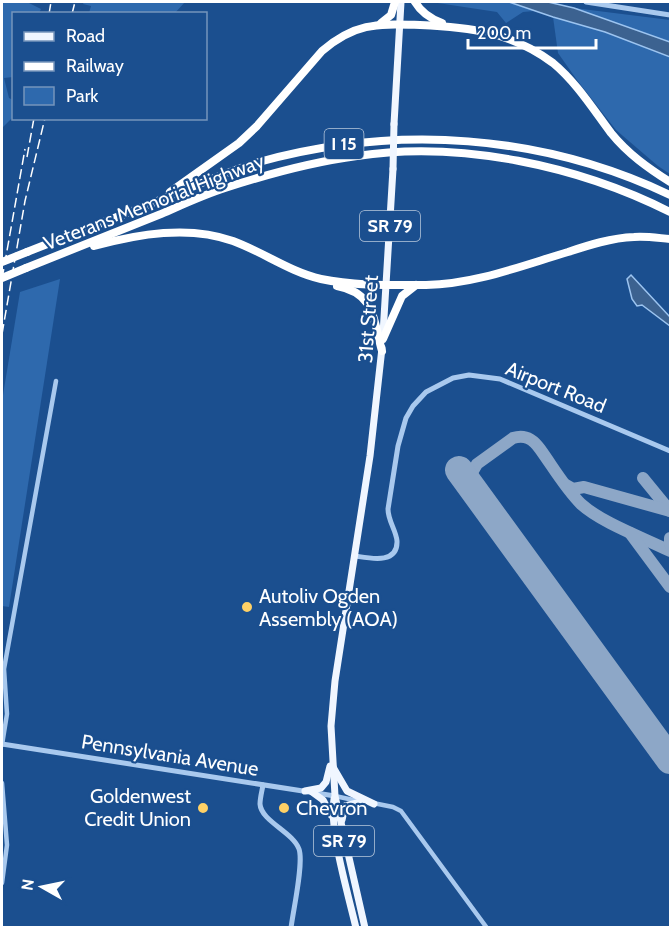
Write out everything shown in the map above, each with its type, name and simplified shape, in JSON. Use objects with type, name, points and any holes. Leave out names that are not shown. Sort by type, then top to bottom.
[{"type":"highway","points":[[381,23],[390,15],[395,2]]},
{"type":"highway","points":[[415,2],[418,8],[432,19],[451,27]]},
{"type":"highway","points":[[155,202],[239,143],[334,40],[360,28],[381,23],[480,30],[517,42],[553,64],[589,103],[622,146],[652,171],[670,182]]},
{"type":"highway","name":"Veterans Memorial Highway","points":[[2,262],[257,163],[351,143],[428,139],[504,144],[543,151],[616,172],[670,195]]},
{"type":"highway","name":"Veterans Memorial Highway","points":[[2,278],[222,189],[320,162],[389,153],[454,153],[537,164],[606,184],[670,212]]},
{"type":"highway","points":[[55,257],[132,237],[194,234],[231,241],[301,272],[339,282],[458,283],[598,242],[633,237],[670,239]]},
{"type":"highway","points":[[301,272],[311,279],[352,290],[364,297],[372,313],[382,351]]},
{"type":"highway","points":[[383,339],[402,296],[417,284]]},
{"type":"main road","name":"31st Street","points":[[332,763],[332,703],[371,446],[382,351],[401,2]]},
{"type":"main road","points":[[308,792],[321,788],[326,782],[332,763]]},
{"type":"main road","points":[[332,763],[347,791],[374,804]]},
{"type":"main road","name":"SR 79","points":[[332,763],[333,818],[356,927]]},
{"type":"main road","points":[[308,792],[323,800],[333,818]]},
{"type":"main road","name":"SR 79","points":[[334,796],[365,927]]},
{"type":"main road","points":[[341,823],[345,807],[361,802]]},
{"type":"street","points":[[586,2],[670,15]]},
{"type":"street","name":"Airport Road","points":[[355,556],[386,558],[396,548],[397,540],[388,518],[388,509],[401,431],[413,406],[426,392],[453,378],[469,375],[500,379],[670,451]]},
{"type":"street","points":[[2,745],[7,714],[4,669],[56,381]]},
{"type":"street","name":"Pennsylvania Avenue","points":[[2,745],[334,796]]},
{"type":"street","points":[[2,783],[7,844],[2,883]]},
{"type":"street","points":[[263,785],[260,803],[263,813],[288,834],[300,850],[291,927]]},
{"type":"street","points":[[334,796],[393,807],[401,811],[487,927]]},
{"type":"green space","points":[[2,2],[27,2],[41,9],[40,12],[12,12],[12,77],[4,78],[9,98],[12,100],[12,118],[2,128]]},
{"type":"green space","points":[[84,2],[185,2],[176,12],[89,12],[91,6],[83,4]]},
{"type":"green space","points":[[431,2],[509,2],[534,11],[523,12],[506,23],[497,12]]},
{"type":"green space","points":[[574,8],[670,20],[670,42]]},
{"type":"green space","points":[[553,17],[605,32],[670,57],[670,174],[616,130],[577,80],[558,53]]},
{"type":"green space","points":[[60,279],[9,607],[2,606],[2,401],[20,292]]},
{"type":"shaded area","points":[[509,2],[548,2],[574,8],[670,42],[670,57],[605,32]]},
{"type":"shaded area","points":[[631,275],[670,317],[670,326],[642,305],[637,306],[632,299],[627,279]]},
{"type":"taxiway","points":[[474,491],[470,476],[477,464],[513,438],[525,437],[537,445],[581,504],[612,524],[670,551]]},
{"type":"taxiway","points":[[643,478],[670,511]]},
{"type":"taxiway","points":[[566,485],[573,489],[584,487],[670,511]]},
{"type":"taxiway","points":[[630,533],[670,587]]},
{"type":"taxiway","points":[[670,538],[670,544]]},
{"type":"runway","points":[[459,470],[670,760]]},
{"type":"railway","points":[[49,12],[51,2]]},
{"type":"railway","points":[[72,12],[75,2]]},
{"type":"railway","points":[[27,157],[34,120]]},
{"type":"railway","points":[[2,334],[25,201],[45,120]]},
{"type":"railway","points":[[2,279],[25,149]]},
{"type":"place","name":"Autoliv Ogden Assembly (AOA)","points":[[247,607]]},
{"type":"place","name":"Goldenwest Credit Union","points":[[203,808]]},
{"type":"place","name":"Chevron","points":[[284,808]]}]
